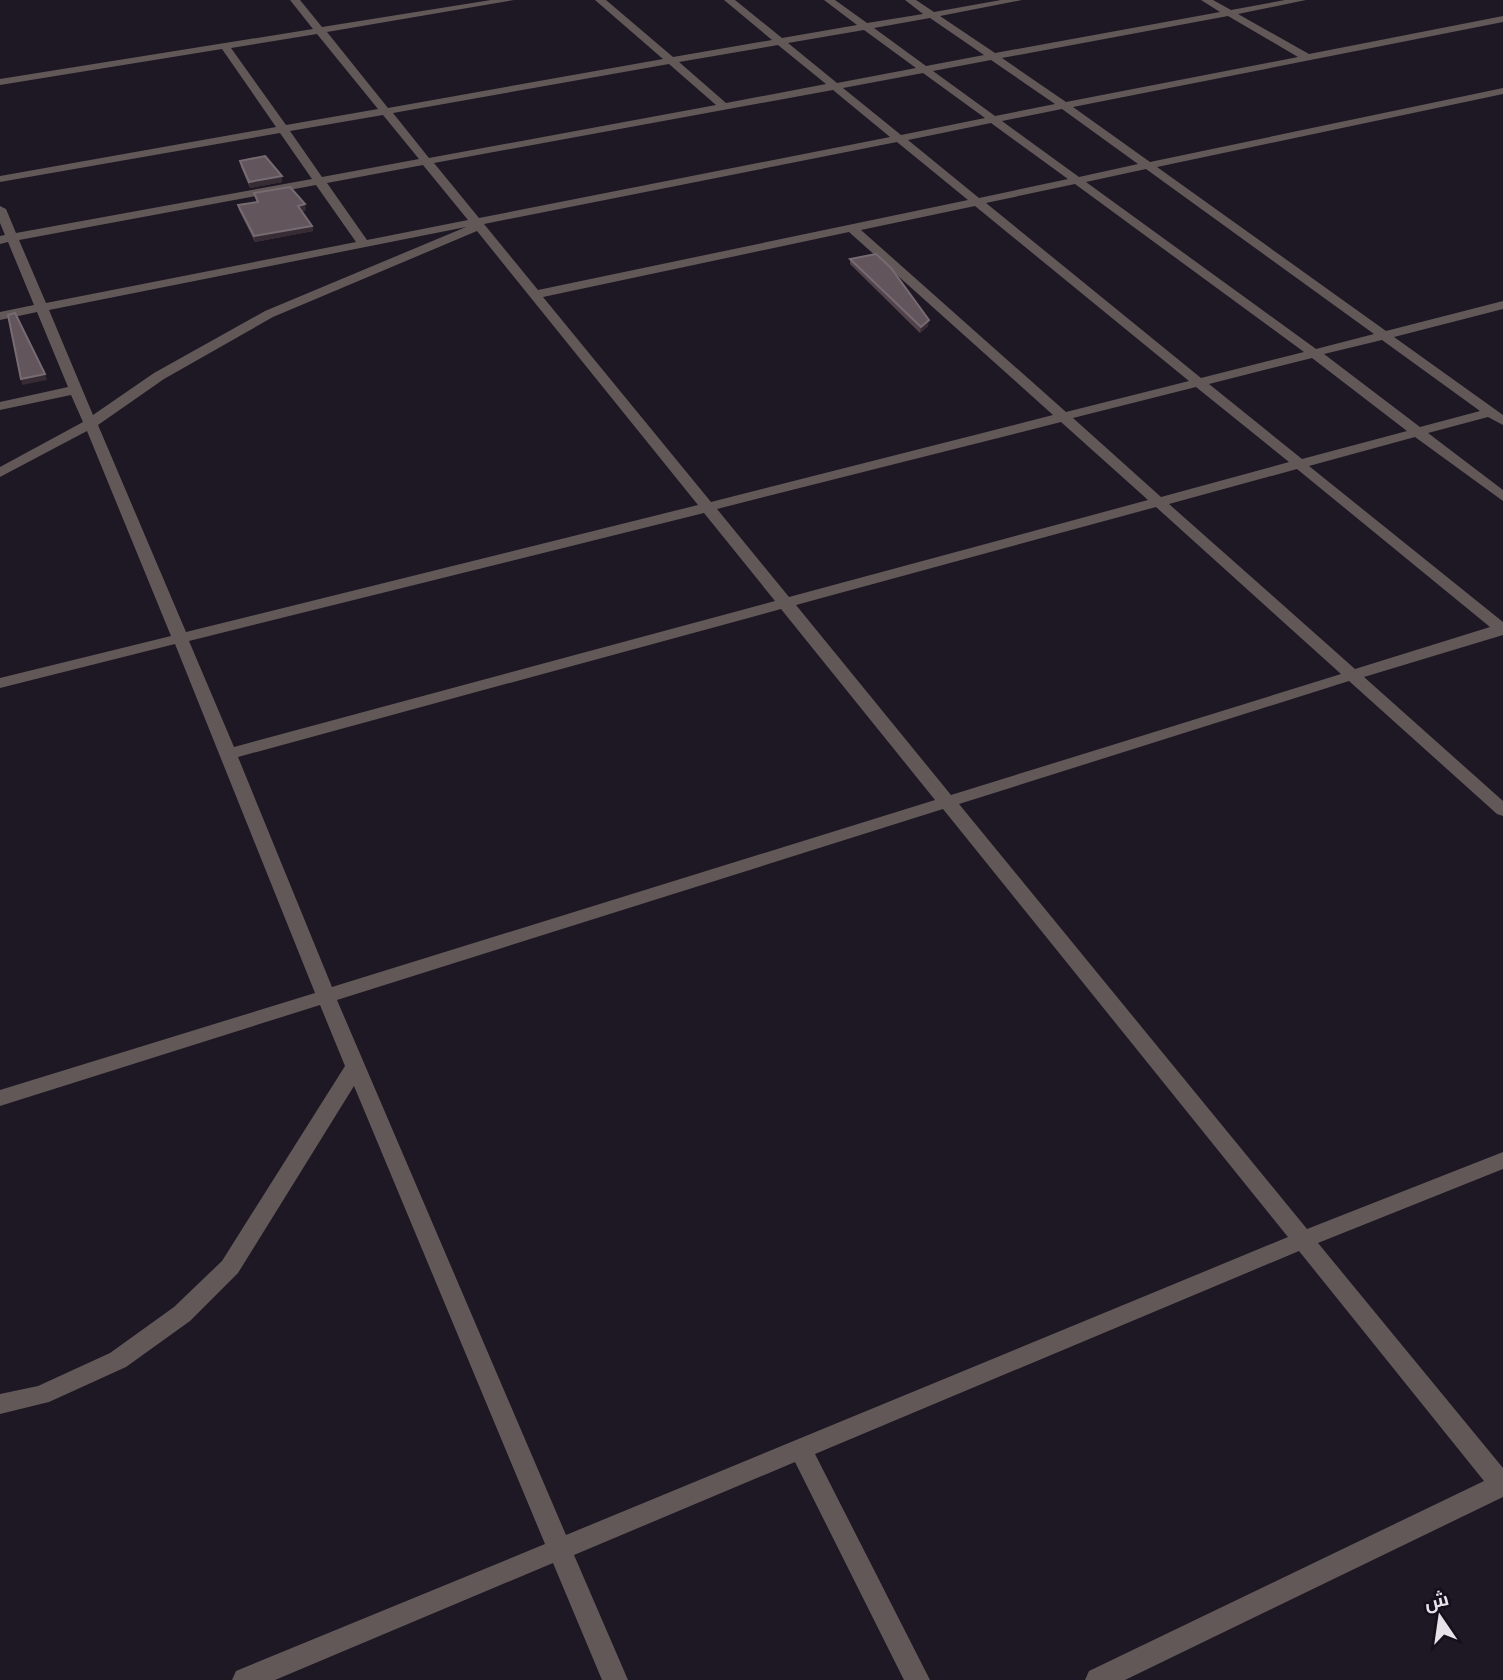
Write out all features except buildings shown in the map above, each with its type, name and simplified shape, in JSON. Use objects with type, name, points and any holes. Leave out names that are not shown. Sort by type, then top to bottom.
[{"type":"street","points":[[295,0],[1502,1484],[1098,1680]]},
{"type":"street","points":[[0,82],[509,0]]},
{"type":"street","points":[[600,0],[725,107]]},
{"type":"street","points":[[729,0],[980,201],[1503,629]]},
{"type":"street","points":[[828,0],[995,118],[1503,496]]},
{"type":"street","points":[[910,0],[990,58],[1063,105],[1497,416]]},
{"type":"street","points":[[0,179],[1017,0]]},
{"type":"street","points":[[1206,0],[1306,57]]},
{"type":"street","points":[[6,239],[1301,0]]},
{"type":"street","points":[[0,316],[362,242],[475,224],[899,137],[1503,19]]},
{"type":"street","points":[[225,46],[362,242]]},
{"type":"street","points":[[533,295],[1503,92]]},
{"type":"street","points":[[0,209],[6,239],[40,308],[229,754],[355,1068],[615,1680]]},
{"type":"street","points":[[0,473],[89,424],[194,354],[269,314],[475,224]]},
{"type":"street","points":[[852,228],[1060,417],[1503,810]]},
{"type":"street","points":[[0,683],[709,508],[1503,304]]},
{"type":"street","points":[[0,406],[75,390]]},
{"type":"street","points":[[229,754],[1417,432],[1497,416]]},
{"type":"street","points":[[0,1098],[1503,629]]},
{"type":"street","points":[[0,1404],[41,1395],[118,1360],[182,1314],[230,1267],[355,1068]]},
{"type":"street","points":[[245,1680],[1303,1240],[1503,1160]]},
{"type":"street","points":[[800,1448],[917,1680]]}]
